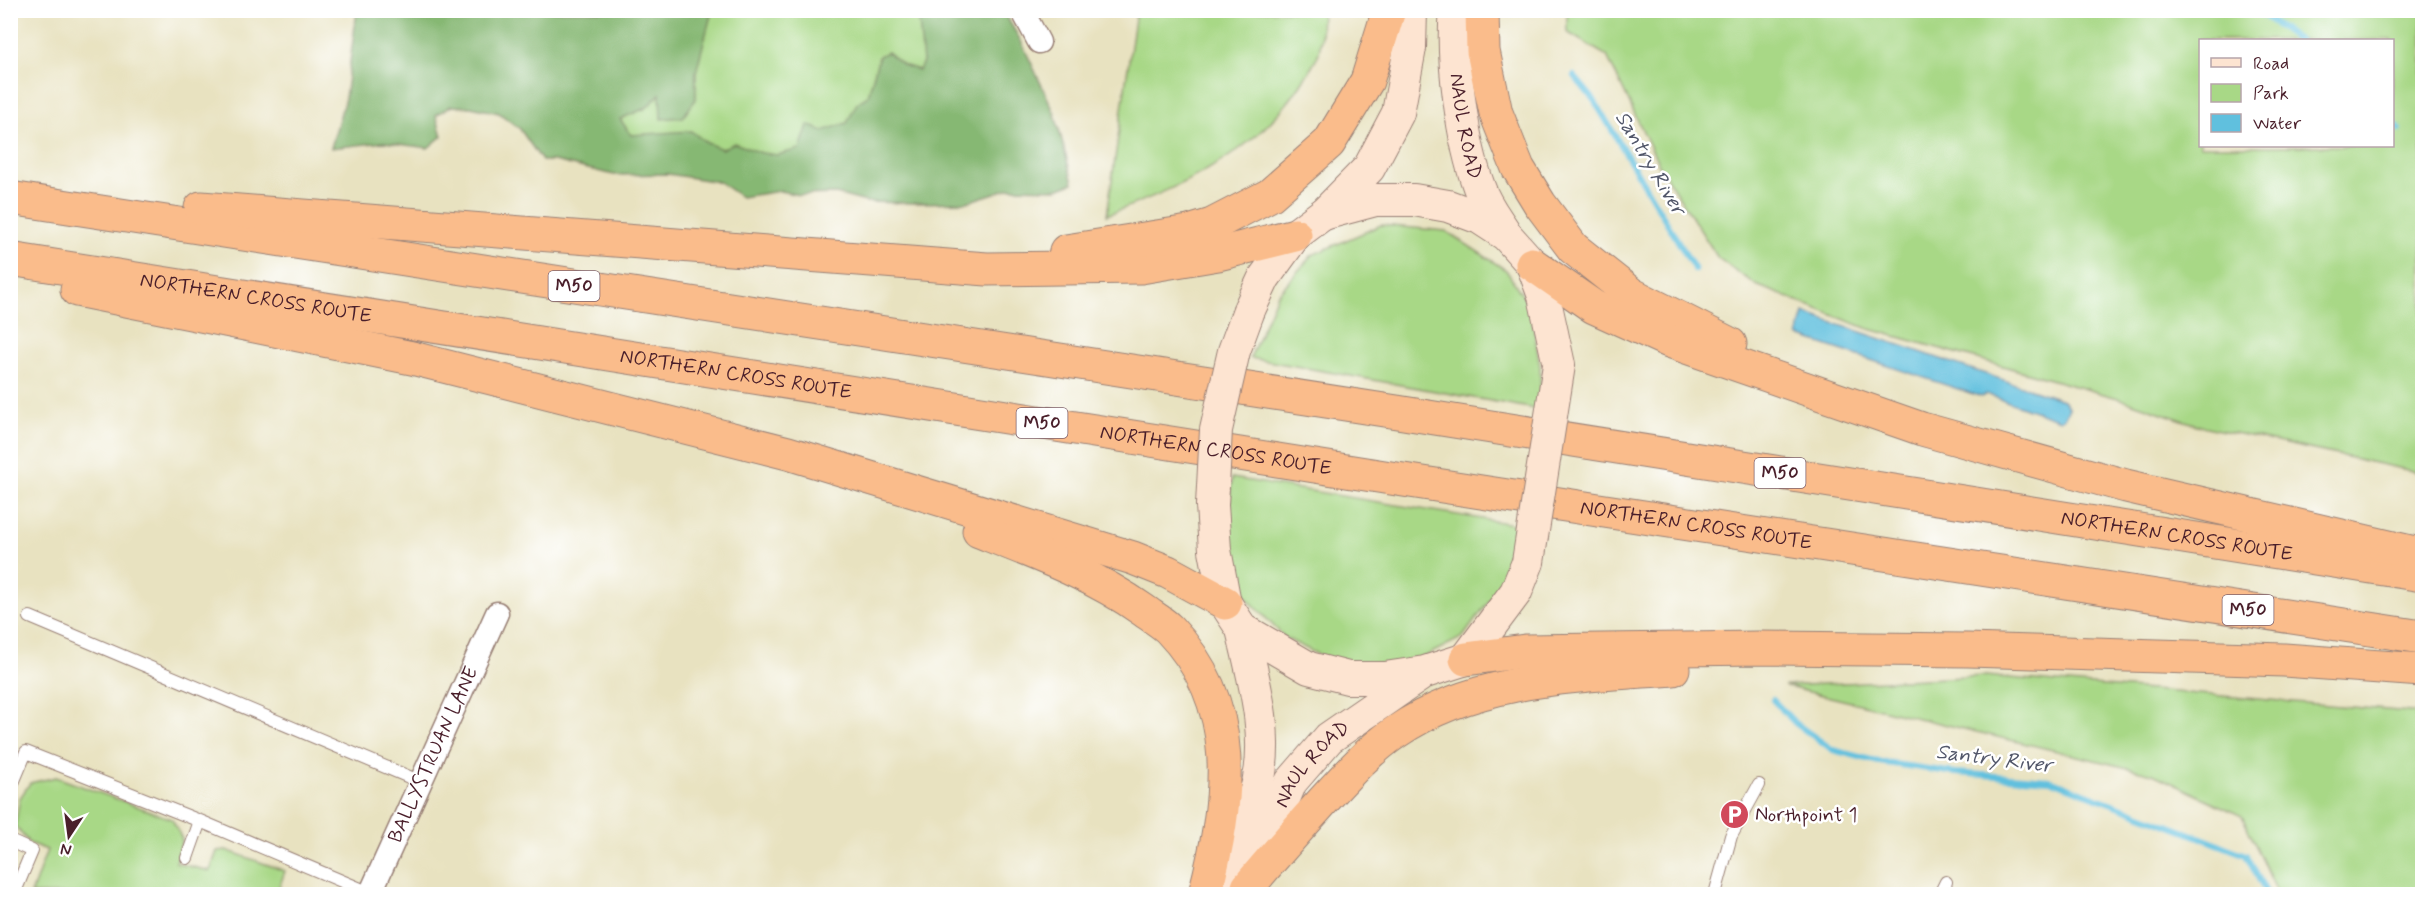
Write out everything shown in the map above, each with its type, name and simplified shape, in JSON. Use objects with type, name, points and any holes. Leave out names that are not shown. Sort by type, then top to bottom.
[{"type":"highway","points":[[856,259],[1044,254],[1189,232],[1212,225],[1270,195],[1329,143],[1367,81],[1389,10]]},
{"type":"highway","points":[[1482,10],[1483,51],[1496,113],[1518,168],[1540,204],[1573,248],[1631,294],[1713,336],[1923,429]]},
{"type":"highway","points":[[10,193],[987,269],[1141,267],[1218,254],[1295,235]]},
{"type":"highway","name":"NORTHERN CROSS ROUTE","points":[[10,198],[1397,412],[2422,574]]},
{"type":"highway","name":"NORTHERN CROSS ROUTE","points":[[10,259],[1397,479],[2422,636]]},
{"type":"highway","points":[[1532,264],[1594,307],[1669,341],[1923,429],[2126,486],[2422,554]]},
{"type":"highway","points":[[10,277],[412,358],[788,453],[1132,558],[1168,572],[1233,616]]},
{"type":"highway","points":[[788,453],[1083,575],[1130,601],[1168,628],[1190,655],[1212,694],[1224,747],[1224,801],[1220,839],[1205,894]]},
{"type":"highway","points":[[1467,659],[1538,651],[1759,648],[1968,650],[2284,660],[2422,670]]},
{"type":"highway","points":[[1246,891],[1351,770],[1396,732],[1443,706],[1491,690],[1567,677],[1968,650]]},
{"type":"main road","points":[[1323,214],[1369,168],[1398,113],[1410,48],[1411,10]]},
{"type":"main road","name":"NAUL ROAD","points":[[1456,10],[1457,71],[1462,121],[1479,189],[1506,235]]},
{"type":"main road","points":[[1233,616],[1309,668],[1348,678],[1385,678],[1425,672],[1467,659],[1516,592],[1528,562],[1559,365],[1544,296],[1532,264],[1506,235],[1480,218],[1448,206],[1414,200],[1375,200],[1323,214]]},
{"type":"main road","name":"NAUL ROAD","points":[[1217,894],[1258,782],[1261,758],[1260,712],[1215,549],[1212,505],[1216,430],[1234,351],[1264,278],[1295,235],[1323,214]]},
{"type":"main road","name":"NAUL ROAD","points":[[1246,891],[1291,782],[1329,738],[1425,672]]},
{"type":"street","points":[[1022,10],[1039,42]]},
{"type":"street","name":"BALLYSTRUAN LANE","points":[[370,894],[497,614]]},
{"type":"lane","points":[[30,617],[421,782]]},
{"type":"lane","points":[[10,790],[26,752],[200,821],[370,894]]},
{"type":"lane","points":[[1715,894],[1731,836],[1759,785]]},
{"type":"lane","points":[[187,858],[200,821]]},
{"type":"lane","points":[[10,841],[32,851],[14,894]]},
{"type":"lane","points":[[1940,894],[1946,882]]},
{"type":"green space","points":[[947,10],[929,65],[796,177],[622,147],[609,129],[696,11]]},
{"type":"green space","points":[[1567,10],[2422,11],[2422,473],[2197,425],[2118,398],[1866,328],[1756,285],[1718,258],[1660,167],[1607,56],[1567,32]]},
{"type":"green space","points":[[357,11],[712,11],[696,72],[696,99],[683,117],[661,119],[660,94],[646,108],[620,119],[631,135],[691,131],[707,143],[722,149],[734,143],[762,153],[777,155],[800,149],[808,125],[823,131],[847,123],[857,103],[868,96],[879,56],[887,52],[903,65],[919,70],[923,62],[918,11],[1003,11],[1021,41],[1055,114],[1073,183],[1057,189],[1010,188],[967,202],[866,202],[836,194],[799,195],[780,191],[741,197],[719,182],[668,174],[614,175],[554,161],[542,161],[520,129],[499,113],[471,107],[451,106],[436,115],[442,136],[428,148],[384,142],[331,148],[345,98]]},
{"type":"green space","points":[[1136,11],[1322,11],[1320,47],[1311,68],[1283,109],[1240,149],[1190,179],[1107,215]]},
{"type":"green space","points":[[1381,225],[1446,231],[1506,270],[1530,307],[1540,366],[1541,410],[1250,358],[1277,295],[1312,255]]},
{"type":"green space","points":[[1232,478],[1519,525],[1501,584],[1463,637],[1408,665],[1335,663],[1285,638],[1244,595],[1226,538]]},
{"type":"green space","points":[[1986,676],[2422,713],[2422,894],[2278,894],[2242,816],[2153,774],[1784,686]]},
{"type":"green space","points":[[56,777],[172,819],[182,839],[176,863],[210,871],[217,851],[226,850],[285,871],[277,894],[31,894],[47,850],[29,843],[15,826],[20,798],[30,783]]},
{"type":"water","points":[[1804,313],[2063,400],[2069,408],[2060,420],[1986,394],[1982,397],[1798,336]]},
{"type":"waterway","points":[[2256,10],[2297,39]]},
{"type":"waterway","name":"Santry River","points":[[1574,76],[1594,100],[1695,270]]},
{"type":"waterway","points":[[2394,123],[2400,130]]},
{"type":"waterway","name":"Santry River","points":[[1773,700],[1795,723],[1833,750],[1879,762],[1956,773],[2050,780],[2246,855],[2267,894]]},
{"type":"place","name":"Northpoint 1","points":[[1734,815]]}]
